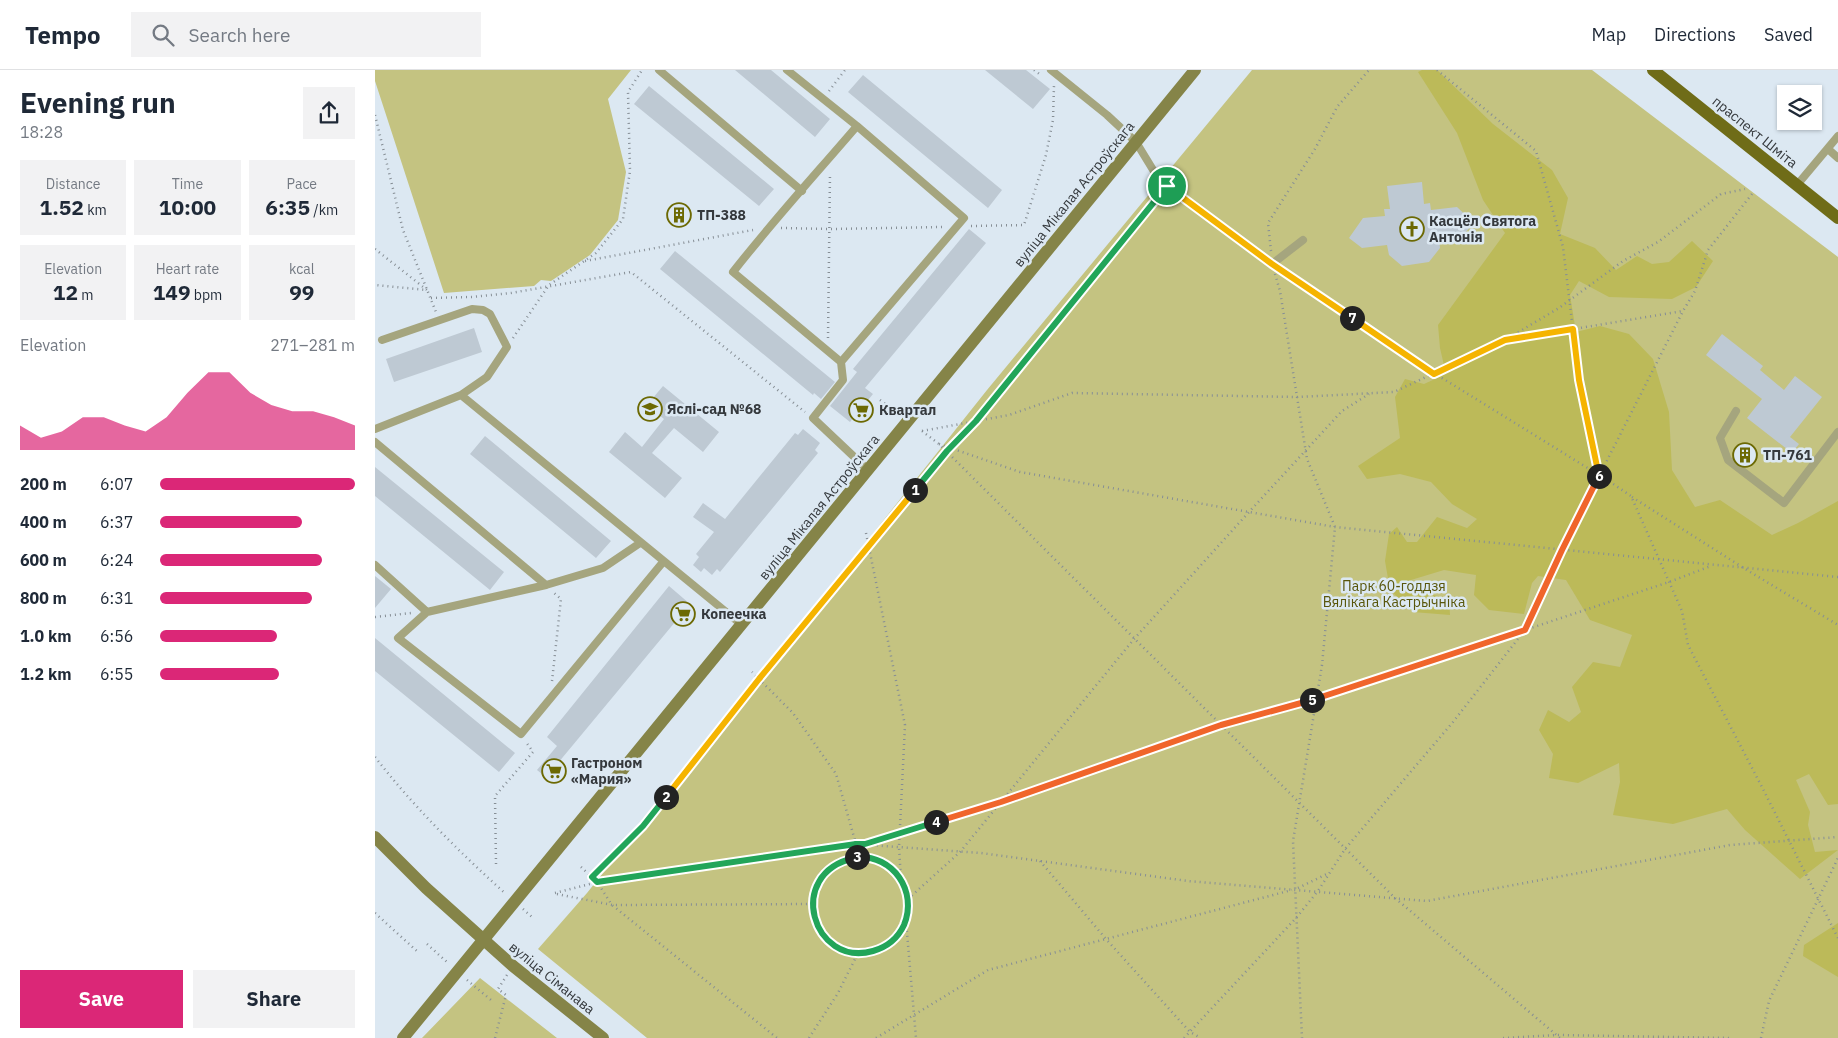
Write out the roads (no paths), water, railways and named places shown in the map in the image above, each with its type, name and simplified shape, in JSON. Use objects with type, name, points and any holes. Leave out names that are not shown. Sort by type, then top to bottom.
[{"type":"main road","name":"вуліца Мікалая Астроўскага","points":[[483,940],[1195,70]]},
{"type":"main road","name":"праспект Шміта","points":[[1653,70],[1838,218]]},
{"type":"main road","name":"вуліца Сіманава","points":[[375,838],[483,940],[603,1038]]},
{"type":"main road","points":[[403,1038],[483,940]]},
{"type":"lane","points":[[659,70],[801,191]]},
{"type":"lane","points":[[787,70],[857,126],[964,218],[841,362]]},
{"type":"lane","points":[[1051,70],[1107,115],[1135,142],[1158,178],[1167,186],[1272,264],[1303,240]]},
{"type":"lane","points":[[857,126],[767,228],[733,272],[841,362],[843,380],[813,418],[868,470]]},
{"type":"lane","points":[[1797,186],[1838,136]]},
{"type":"lane","points":[[1828,149],[1838,158]]},
{"type":"lane","points":[[375,430],[461,395],[487,377],[507,347],[490,314],[483,310],[472,310],[382,340]]},
{"type":"lane","points":[[461,395],[742,625]]},
{"type":"lane","points":[[1736,411],[1720,438],[1728,460],[1784,503],[1838,432]]},
{"type":"lane","points":[[375,442],[545,586]]},
{"type":"lane","points":[[640,543],[603,568],[545,586],[427,612],[398,638],[521,734],[663,562]]},
{"type":"lane","points":[[375,565],[427,612]]},
{"type":"place","name":"ТП-388","points":[[679,215]]},
{"type":"place","name":"Касцёл Святога Антонія","points":[[1412,229]]},
{"type":"place","name":"Яслі-сад №68","points":[[650,409]]},
{"type":"place","name":"Квартал","points":[[861,410]]},
{"type":"place","name":"ТП-761","points":[[1745,455]]},
{"type":"place","name":"Копеечка","points":[[683,614]]},
{"type":"place","name":"Гастроном «Мария»","points":[[554,771]]},
{"type":"park label","name":"Парк 60-годдзя Вялікага Кастрычніка","points":[[1394,594]]}]
